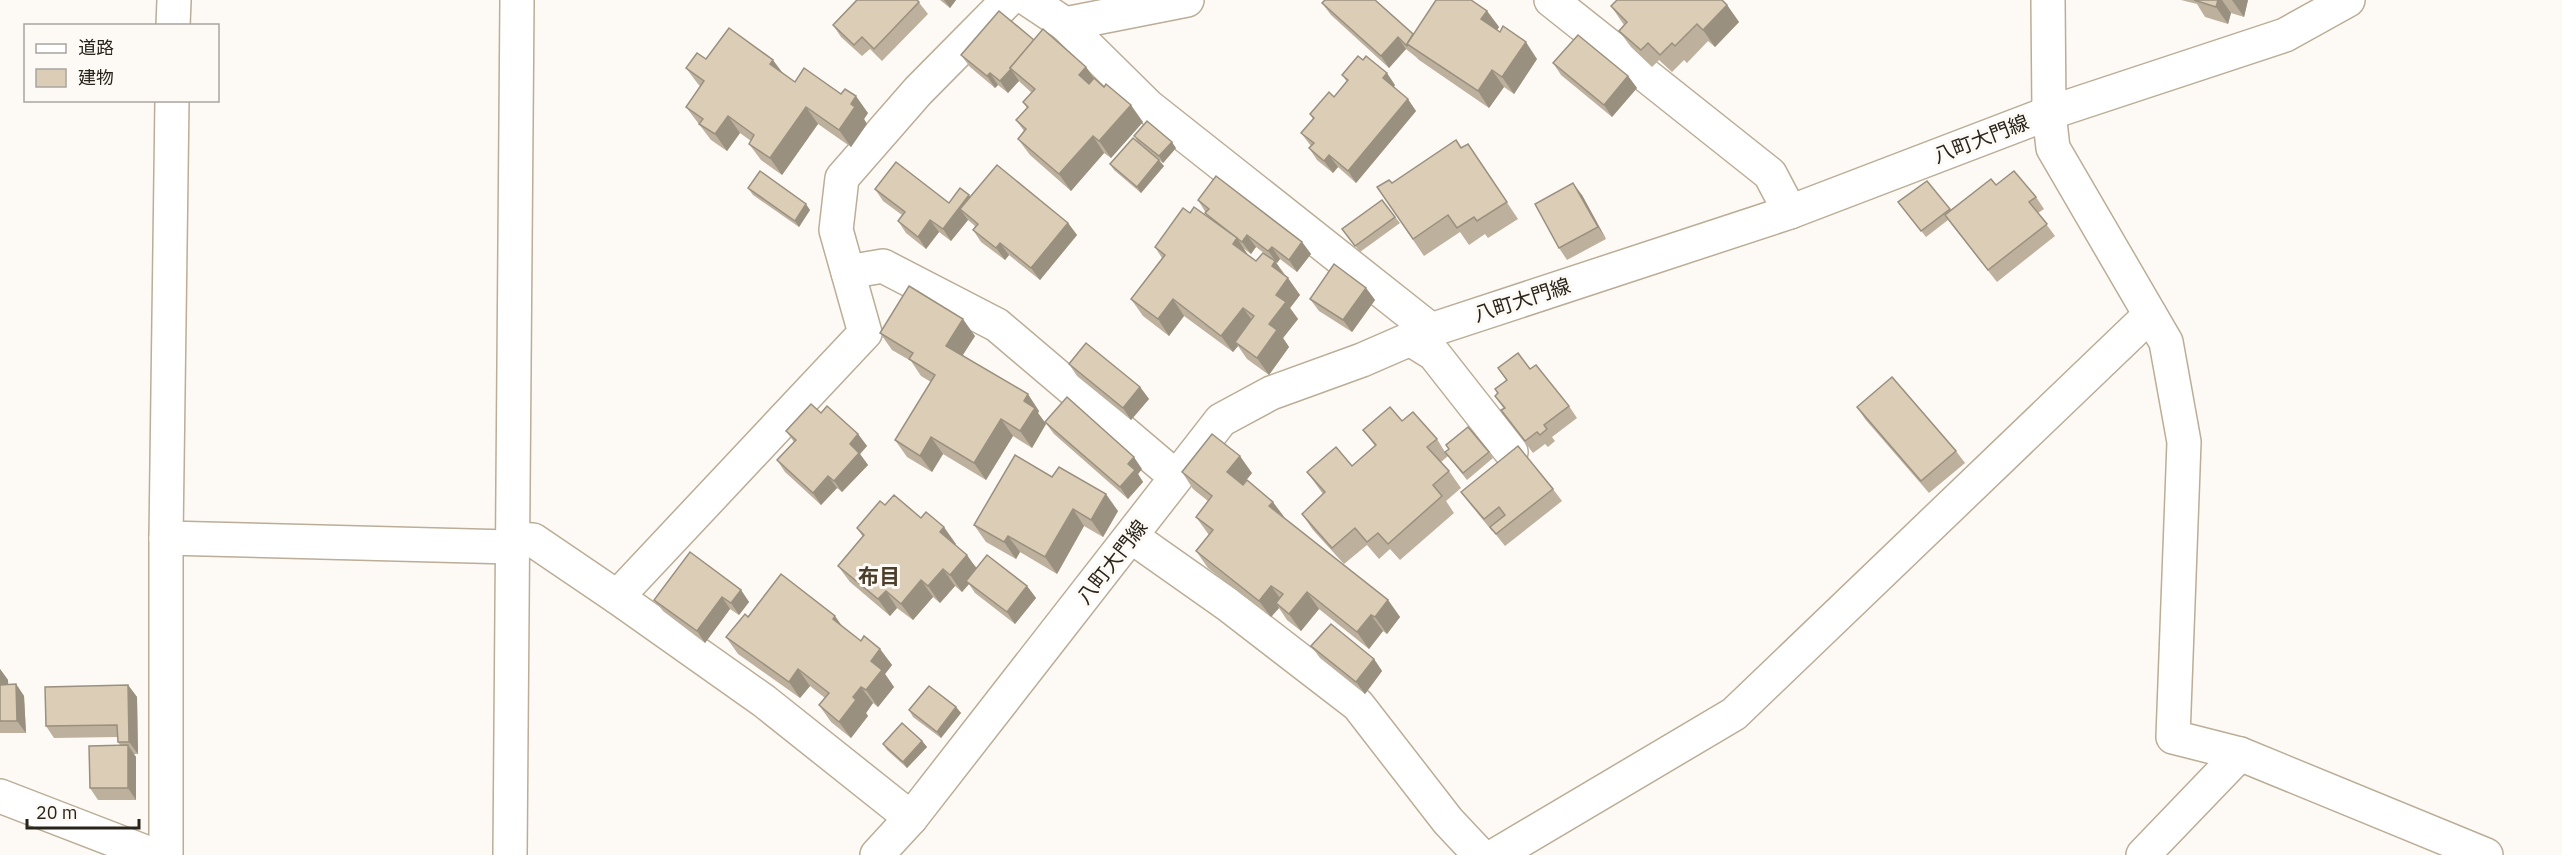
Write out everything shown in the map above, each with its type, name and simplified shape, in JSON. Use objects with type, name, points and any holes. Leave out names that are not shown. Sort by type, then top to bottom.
[{"type":"street","points":[[173,24],[174,0]]},
{"type":"street","points":[[510,855],[517,0]]},
{"type":"street","points":[[617,597],[865,333],[836,230],[842,178],[918,91],[1008,0]]},
{"type":"street","points":[[1029,0],[1065,24],[1148,106],[1421,334],[1511,452]]},
{"type":"street","points":[[1065,24],[1187,0]]},
{"type":"street","points":[[1551,0],[1770,174],[1790,212]]},
{"type":"street","points":[[2048,0],[2049,113],[2053,148],[2166,342],[2184,442],[2173,737],[2240,754],[2486,855]]},
{"type":"street","name":"八町大門線","points":[[877,855],[911,818],[1221,420],[1270,393],[1362,360],[1421,334],[1790,212],[2049,113],[2285,35],[2348,0]]},
{"type":"street","points":[[166,855],[166,538],[172,102]]},
{"type":"street","points":[[848,272],[883,266],[997,325],[1176,477]]},
{"type":"street","points":[[1496,855],[1734,714],[2150,315]]},
{"type":"street","points":[[1132,537],[1227,604],[1358,705],[1448,820],[1480,855]]},
{"type":"street","points":[[166,538],[512,543],[533,540],[764,701],[911,818]]},
{"type":"street","points":[[2143,855],[2240,754]]},
{"type":"street","points":[[0,796],[153,855]]},
{"type":"building","points":[[857,0],[917,0],[919,2],[874,49],[862,37],[854,45],[833,25]]},
{"type":"building","points":[[1325,0],[1375,0],[1413,34],[1408,45],[1398,37],[1381,56],[1322,3]]},
{"type":"building","points":[[1436,0],[1471,0],[1487,11],[1481,19],[1500,32],[1503,26],[1526,42],[1502,77],[1492,70],[1478,91],[1407,44]]},
{"type":"building","points":[[1617,0],[1722,0],[1727,5],[1703,30],[1697,24],[1675,46],[1672,43],[1660,55],[1648,43],[1641,50],[1619,31],[1627,22],[1611,6]]},
{"type":"building","points":[[2194,0],[2218,0],[2216,7]]},
{"type":"building","points":[[999,11],[1034,40],[1000,81],[990,73],[987,76],[961,55]]},
{"type":"building","points":[[729,28],[773,60],[770,64],[795,82],[804,68],[841,94],[845,89],[856,96],[851,104],[855,107],[839,130],[806,107],[770,158],[749,144],[754,135],[728,116],[715,134],[699,124],[703,119],[686,107],[704,81],[686,68],[697,53],[706,59]]},
{"type":"building","points":[[1043,29],[1086,67],[1079,75],[1089,84],[1094,78],[1104,87],[1106,84],[1131,105],[1099,141],[1093,136],[1059,174],[1018,139],[1026,129],[1016,120],[1028,107],[1023,102],[1035,89],[1010,68]]},
{"type":"building","points":[[1578,35],[1628,76],[1604,105],[1553,63]]},
{"type":"building","points":[[1358,56],[1363,60],[1366,56],[1387,73],[1383,78],[1408,99],[1348,171],[1329,155],[1324,161],[1309,148],[1314,143],[1301,133],[1314,118],[1310,114],[1329,92],[1334,97],[1348,80],[1342,75]]},
{"type":"building","points":[[1147,121],[1172,142],[1159,156],[1134,136]]},
{"type":"building","points":[[1133,138],[1159,160],[1137,187],[1110,164]]},
{"type":"building","points":[[1456,140],[1461,148],[1468,144],[1507,202],[1477,221],[1474,217],[1457,228],[1448,215],[1413,239],[1377,187],[1389,180],[1392,183]]},
{"type":"building","points":[[896,162],[949,203],[960,188],[969,195],[943,229],[930,220],[918,237],[898,221],[905,212],[875,189]]},
{"type":"building","points":[[997,165],[1068,223],[1031,268],[1000,243],[996,248],[973,230],[978,224],[960,209]]},
{"type":"building","points":[[760,171],[806,204],[795,221],[748,188]]},
{"type":"building","points":[[2014,171],[2036,197],[2029,202],[2047,224],[1988,270],[1945,215],[1991,179],[1996,185]]},
{"type":"building","points":[[1216,176],[1302,242],[1289,260],[1272,247],[1268,251],[1247,235],[1242,242],[1205,213],[1209,209],[1198,200]]},
{"type":"building","points":[[1927,181],[1950,209],[1921,231],[1898,202]]},
{"type":"building","points":[[1573,183],[1598,227],[1559,248],[1535,204]]},
{"type":"building","points":[[1382,200],[1395,217],[1355,246],[1342,229]]},
{"type":"building","points":[[1194,207],[1237,238],[1233,244],[1256,261],[1263,253],[1275,261],[1272,266],[1288,278],[1276,295],[1286,302],[1269,324],[1277,330],[1257,358],[1235,342],[1254,316],[1243,308],[1221,336],[1173,299],[1158,319],[1131,299],[1165,255],[1155,247],[1183,208],[1190,213]]},
{"type":"building","points":[[1334,264],[1366,288],[1343,320],[1310,299]]},
{"type":"building","points":[[909,286],[963,319],[946,346],[1028,394],[1024,401],[1035,408],[1020,431],[1001,419],[974,463],[931,437],[920,456],[895,440],[935,375],[909,359],[913,353],[880,333]]},
{"type":"building","points":[[1086,343],[1140,387],[1123,408],[1069,364]]},
{"type":"building","points":[[1518,353],[1530,369],[1536,365],[1569,406],[1544,425],[1547,429],[1540,435],[1537,432],[1525,441],[1501,410],[1505,408],[1495,396],[1498,393],[1495,389],[1507,380],[1498,368]]},
{"type":"building","points":[[1892,377],[1956,451],[1921,481],[1857,407]]},
{"type":"building","points":[[1067,397],[1134,457],[1128,464],[1135,470],[1120,487],[1045,422]]},
{"type":"building","points":[[811,404],[821,413],[827,406],[858,434],[850,444],[859,453],[834,481],[828,476],[813,493],[777,460],[796,440],[786,431]]},
{"type":"building","points":[[1390,407],[1402,421],[1413,412],[1437,439],[1427,447],[1449,471],[1433,485],[1442,496],[1388,544],[1378,533],[1367,542],[1355,528],[1332,548],[1302,514],[1325,492],[1307,472],[1336,447],[1352,466],[1376,445],[1363,430]]},
{"type":"building","points":[[1468,427],[1489,452],[1463,473],[1445,452],[1449,449],[1446,445]]},
{"type":"building","points":[[1212,434],[1240,456],[1227,472],[1243,485],[1247,480],[1273,502],[1269,506],[1388,600],[1375,617],[1371,615],[1357,632],[1307,592],[1289,614],[1276,603],[1283,594],[1271,586],[1259,601],[1196,551],[1213,530],[1196,517],[1212,496],[1182,472]]},
{"type":"building","points":[[1518,446],[1553,489],[1496,534],[1490,527],[1505,515],[1499,507],[1484,519],[1461,492]]},
{"type":"building","points":[[1015,455],[1052,477],[1059,467],[1106,494],[1091,520],[1073,509],[1045,557],[1008,536],[1004,542],[974,525]]},
{"type":"building","points":[[894,495],[921,518],[926,512],[944,527],[940,532],[967,555],[950,575],[943,569],[928,586],[921,580],[901,604],[886,591],[878,599],[838,566],[864,535],[857,528],[880,501],[885,505]]},
{"type":"building","points":[[690,552],[741,590],[731,603],[722,597],[697,631],[654,600]]},
{"type":"building","points":[[987,555],[1027,586],[1007,612],[966,581]]},
{"type":"building","points":[[781,574],[835,616],[833,619],[861,641],[864,636],[880,649],[871,661],[882,670],[866,690],[861,687],[853,697],[856,700],[839,722],[819,705],[829,693],[798,669],[789,682],[726,637],[745,614],[748,617]]},
{"type":"building","points":[[1331,624],[1374,659],[1356,682],[1311,646]]},
{"type":"building","points":[[16,684],[17,721],[0,721],[0,685]]},
{"type":"building","points":[[128,685],[129,742],[118,742],[117,725],[46,726],[45,687]]},
{"type":"building","points":[[929,686],[956,707],[937,732],[909,710]]},
{"type":"building","points":[[902,723],[922,741],[903,762],[883,744]]},
{"type":"building","points":[[128,745],[128,788],[90,788],[89,746]]},
{"type":"district","name":"布目","points":[[879,577]]}]
